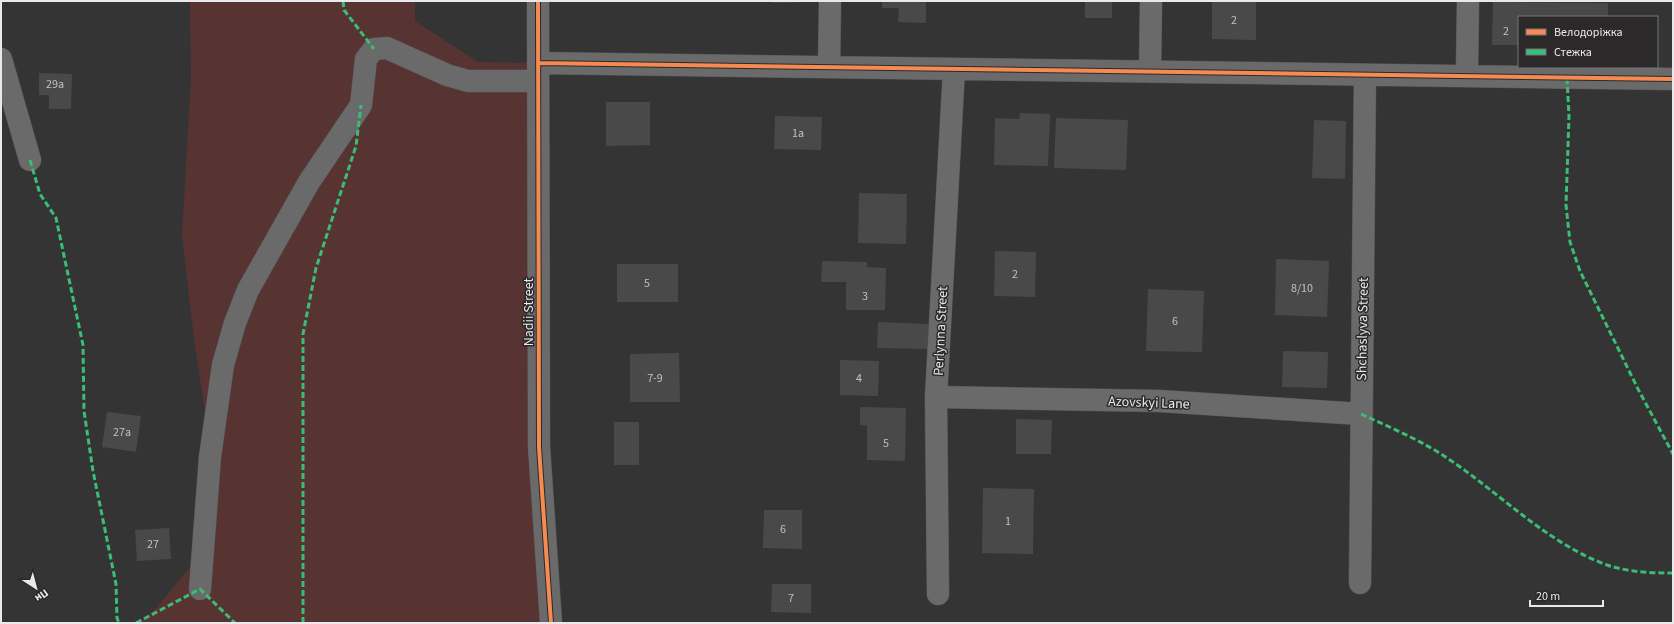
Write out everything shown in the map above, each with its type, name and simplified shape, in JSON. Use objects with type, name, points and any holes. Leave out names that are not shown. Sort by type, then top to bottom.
[{"type":"street","name":"Nadii Street","points":[[538,1],[540,447],[551,623]]},
{"type":"street","points":[[828,67],[830,1]]},
{"type":"street","points":[[1150,72],[1151,1]]},
{"type":"street","points":[[1467,70],[1468,1]]},
{"type":"street","points":[[200,589],[210,457],[223,365],[235,323],[248,290],[308,182],[361,105],[366,59],[374,49],[388,48],[447,75],[468,81],[538,72],[828,67],[1673,79]]},
{"type":"street","points":[[1,59],[30,160]]},
{"type":"street","name":"Perlynna Street","points":[[938,594],[936,397],[954,69]]},
{"type":"street","name":"Shchaslyva Street","points":[[1360,583],[1365,75]]},
{"type":"street","name":"Azovskyi Lane","points":[[936,397],[1160,402],[1361,414]]},
{"type":"shaded area","points":[[190,1],[415,1],[415,21],[478,62],[538,63],[551,623],[139,623],[157,607],[198,557],[208,432],[194,339],[182,235],[191,78]]},
{"type":"building","points":[[773,1],[809,1],[809,2],[773,3]]},
{"type":"building","points":[[882,1],[926,1],[926,23],[898,22],[899,8],[882,8]]},
{"type":"building","points":[[1085,1],[1112,1],[1112,18],[1085,18]]},
{"type":"building","points":[[1212,1],[1256,1],[1256,40],[1212,39]]},
{"type":"building","points":[[1493,2],[1608,3],[1608,16],[1518,16],[1518,45],[1492,45]]},
{"type":"building","points":[[39,73],[72,74],[71,109],[49,109],[49,95],[39,95]]},
{"type":"building","points":[[606,102],[650,102],[650,145],[606,146]]},
{"type":"building","points":[[1020,113],[1050,114],[1048,166],[994,165],[995,118],[1019,119]]},
{"type":"building","points":[[775,116],[822,117],[821,150],[774,149]]},
{"type":"building","points":[[1056,118],[1128,120],[1126,170],[1054,168]]},
{"type":"building","points":[[1314,120],[1346,121],[1345,179],[1312,178]]},
{"type":"building","points":[[859,193],[907,194],[906,244],[858,243]]},
{"type":"building","points":[[995,251],[1036,252],[1035,297],[994,296]]},
{"type":"building","points":[[1276,259],[1329,261],[1327,317],[1275,315]]},
{"type":"building","points":[[822,261],[867,262],[867,267],[886,268],[885,310],[846,310],[846,282],[821,282]]},
{"type":"building","points":[[617,264],[678,264],[678,302],[617,302]]},
{"type":"building","points":[[1148,289],[1204,291],[1202,352],[1146,351]]},
{"type":"building","points":[[878,322],[929,324],[928,349],[877,348]]},
{"type":"building","points":[[1283,351],[1328,352],[1327,388],[1282,387]]},
{"type":"building","points":[[679,353],[680,402],[630,402],[630,354]]},
{"type":"building","points":[[840,360],[879,361],[878,396],[840,395]]},
{"type":"building","points":[[860,407],[906,408],[905,461],[867,460],[867,426],[860,425]]},
{"type":"building","points":[[107,412],[141,416],[136,452],[102,447]]},
{"type":"building","points":[[1016,419],[1052,420],[1051,454],[1016,454]]},
{"type":"building","points":[[614,422],[639,422],[639,465],[614,465]]},
{"type":"building","points":[[983,488],[1034,489],[1033,554],[982,553]]},
{"type":"building","points":[[764,510],[802,510],[802,549],[763,548]]},
{"type":"building","points":[[169,528],[171,559],[137,561],[135,530]]},
{"type":"building","points":[[772,584],[811,584],[811,613],[771,612]]},
{"type":"marked path","points":[[343,1],[344,10],[374,49]]},
{"type":"marked path","points":[[1567,78],[1569,116],[1566,205],[1570,242],[1580,271],[1638,389],[1673,454]]},
{"type":"marked path","points":[[303,623],[303,334],[316,268],[356,146],[361,105]]},
{"type":"marked path","points":[[30,160],[40,194],[56,218],[83,345],[84,411],[93,471],[116,584],[117,618],[119,623]]},
{"type":"marked path","points":[[1361,414],[1407,435],[1440,453],[1545,531],[1585,556],[1607,565],[1631,571],[1673,573]]},
{"type":"marked path","points":[[136,623],[200,589],[235,623]]},
{"type":"cycle path","points":[[538,1],[539,447],[551,623]]},
{"type":"cycle path","points":[[538,63],[1673,79]]}]
